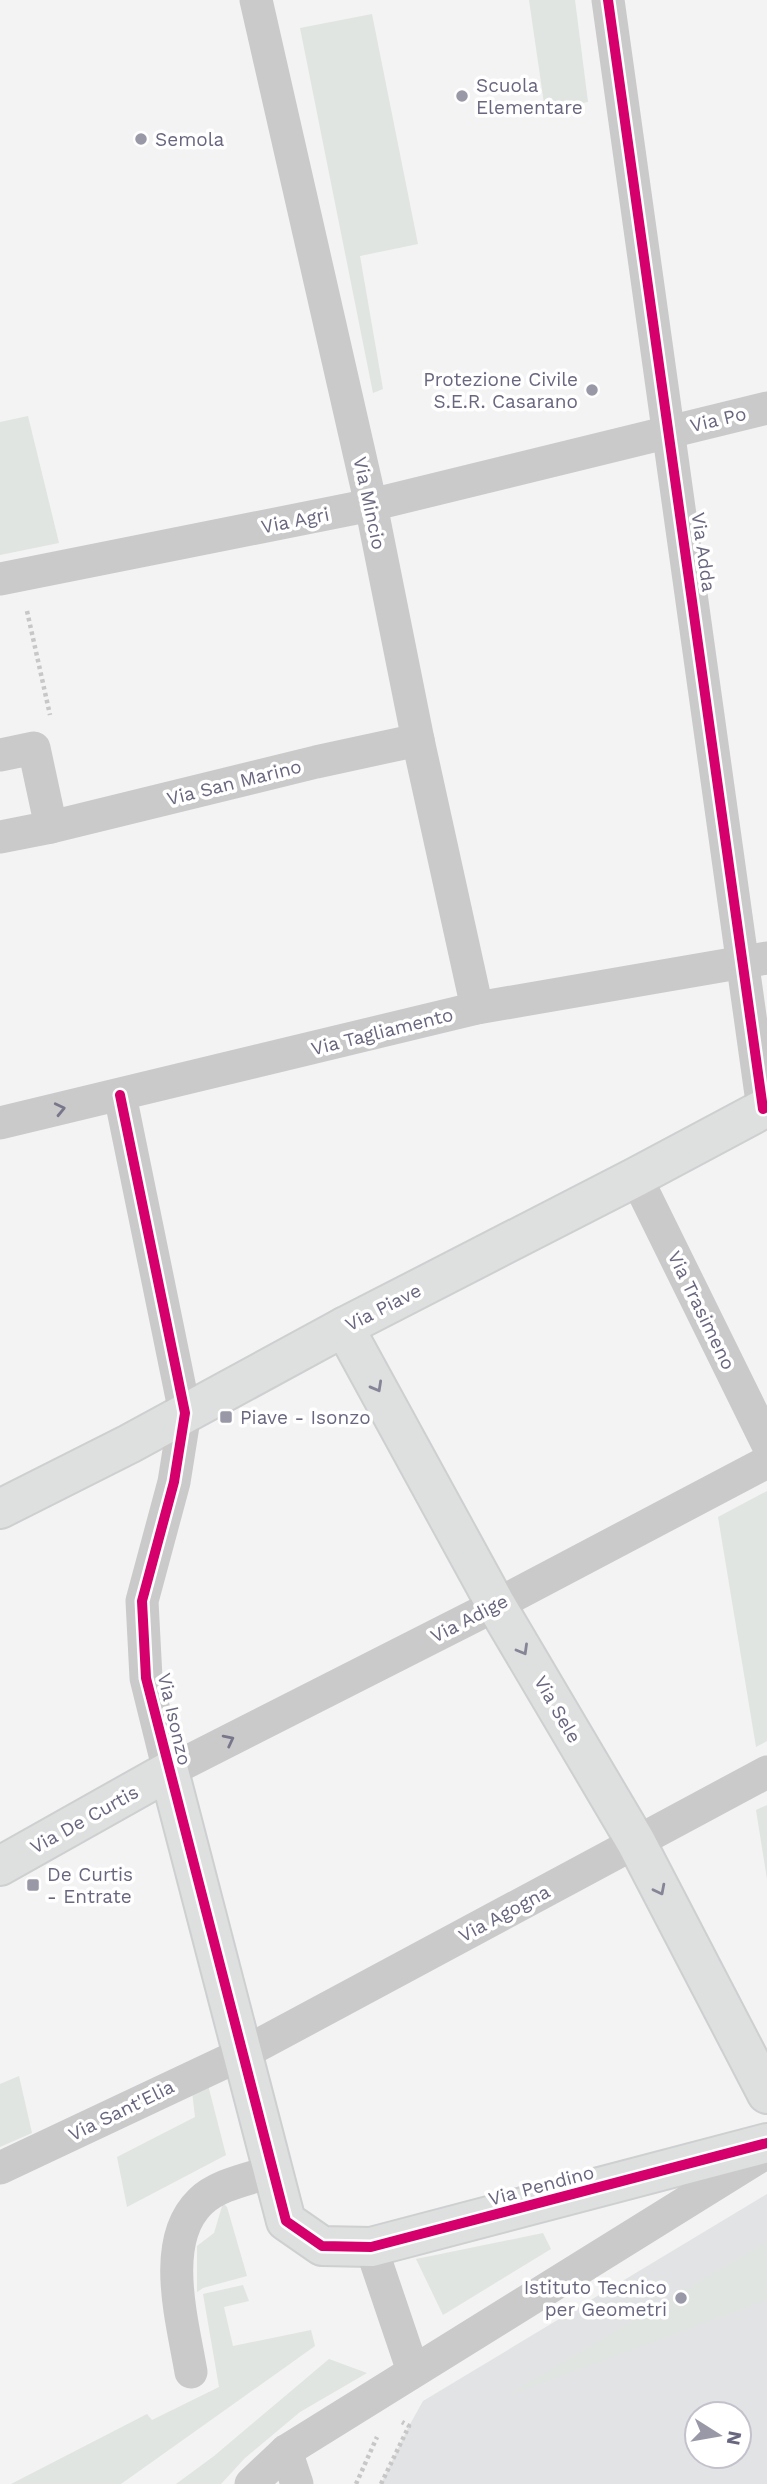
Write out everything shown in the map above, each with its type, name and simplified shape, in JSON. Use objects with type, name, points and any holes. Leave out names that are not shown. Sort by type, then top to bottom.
[{"type":"street","name":"Via Mincio","points":[[256,0],[371,505],[418,740],[477,1008]]},
{"type":"street","name":"Via Adda","points":[[608,0],[670,431],[755,961],[765,1108]]},
{"type":"street","name":"Via Po","points":[[670,431],[767,408]]},
{"type":"street","name":"Via Agri","points":[[0,579],[371,505],[670,431]]},
{"type":"street","name":"Via San Marino","points":[[0,837],[418,740]]},
{"type":"street","points":[[0,755],[34,748],[51,827]]},
{"type":"street","name":"Via Tagliamento","points":[[0,1123],[477,1008],[755,961]]},
{"type":"street","name":"Via Isonzo","points":[[120,1095],[185,1413],[174,1482],[142,1601],[146,1678],[286,2221],[321,2246]]},
{"type":"street","name":"Via Piave","points":[[0,1509],[765,1108]]},
{"type":"street","name":"Via Trasimeno","points":[[636,1177],[767,1443]]},
{"type":"street","name":"Via Sele","points":[[344,1327],[496,1605],[636,1842],[767,2094]]},
{"type":"street","name":"Via Adige","points":[[169,1770],[496,1605],[767,1462]]},
{"type":"street","name":"Via De Curtis","points":[[0,1866],[169,1770]]},
{"type":"street","name":"Via Agogna","points":[[242,2053],[767,1772]]},
{"type":"street","name":"Via Sant'Elia","points":[[0,2168],[242,2053]]},
{"type":"street","name":"Via Pendino","points":[[321,2246],[371,2247],[767,2143]]},
{"type":"street","points":[[251,2484],[286,2451],[767,2152]]},
{"type":"street","points":[[191,2372],[181,2313],[176,2254],[185,2224],[200,2202],[224,2187],[273,2171]]},
{"type":"street","points":[[371,2247],[414,2371]]},
{"type":"street","points":[[286,2451],[297,2484]]},
{"type":"path","points":[[25,604],[52,727]]},
{"type":"path","points":[[382,2484],[409,2426],[398,2420]]},
{"type":"path","points":[[356,2484],[382,2427]]},
{"type":"shaded area","points":[[529,0],[575,0],[588,102],[545,110]]},
{"type":"shaded area","points":[[372,14],[418,244],[360,256],[383,389],[373,393],[300,28]]},
{"type":"shaded area","points":[[28,416],[59,543],[0,555],[0,422]]},
{"type":"shaded area","points":[[767,1491],[767,1741],[756,1747],[718,1517]]},
{"type":"shaded area","points":[[767,1805],[767,1879],[756,1810]]},
{"type":"shaded area","points":[[19,2076],[32,2133],[0,2147],[0,2084]]},
{"type":"shaded area","points":[[208,2085],[226,2155],[127,2207],[117,2157],[195,2117],[192,2091]]},
{"type":"shaded area","name":"Istituto Tecnico per Geometri","points":[[767,2194],[767,2484],[381,2484],[423,2401]]},
{"type":"shaded area","points":[[223,2203],[227,2207],[247,2276],[197,2292],[197,2246],[214,2233]]},
{"type":"shaded area","points":[[543,2233],[551,2249],[443,2315],[416,2259]]},
{"type":"shaded area","points":[[767,2242],[767,2300],[506,2396]]},
{"type":"shaded area","points":[[243,2285],[249,2301],[224,2307],[233,2346],[311,2330],[315,2346],[121,2484],[11,2484],[147,2414],[152,2420],[219,2387],[203,2294]]},
{"type":"shaded area","points":[[329,2359],[367,2373],[300,2412],[245,2458],[221,2484],[176,2484],[214,2456]]},
{"type":"cycle path","points":[[608,0],[763,1109],[767,1107]]},
{"type":"cycle path","points":[[120,1095],[185,1413],[174,1482],[142,1601],[146,1678],[286,2221],[322,2246],[371,2247],[767,2143]]},
{"type":"place","name":"Scuola Elementare","points":[[462,96]]},
{"type":"place","name":"Semola","points":[[141,139]]},
{"type":"place","name":"Protezione Civile S.E.R. Casarano","points":[[592,390]]},
{"type":"place","name":"Piave - Isonzo","points":[[226,1417]]},
{"type":"place","name":"De Curtis - Entrate","points":[[33,1885]]},
{"type":"place","name":"Istituto Tecnico per Geometri","points":[[681,2298]]}]
